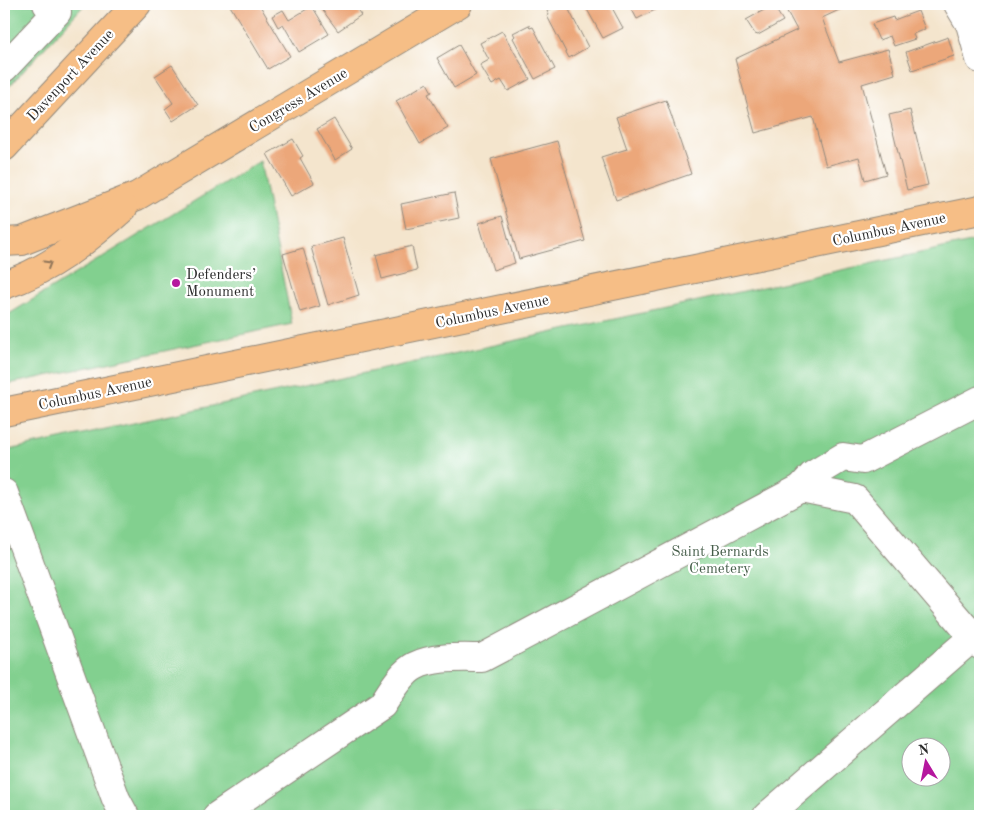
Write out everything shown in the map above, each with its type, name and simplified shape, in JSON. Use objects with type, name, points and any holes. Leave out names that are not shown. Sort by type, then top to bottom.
[{"type":"main road","name":"Davenport Avenue","points":[[4,147],[137,4]]},
{"type":"main road","name":"Congress Avenue","points":[[4,242],[22,241],[137,196],[458,4]]},
{"type":"main road","name":"Congress Avenue","points":[[4,284],[26,277],[86,241],[137,196]]},
{"type":"main road","name":"Columbus Avenue","points":[[4,412],[980,210]]},
{"type":"street","points":[[958,4],[970,24],[980,59]]},
{"type":"street","points":[[4,68],[56,6]]},
{"type":"street","points":[[217,816],[382,705],[396,684],[415,666],[444,659],[482,658],[801,488],[813,475],[843,457],[863,460],[980,400]]},
{"type":"street","points":[[856,499],[863,460]]},
{"type":"street","points":[[767,816],[978,638],[856,499],[801,488]]},
{"type":"street","points":[[4,493],[116,799],[125,816]]},
{"type":"green space","points":[[4,4],[85,4],[4,92]]},
{"type":"green space","points":[[260,161],[292,324],[4,385],[4,317]]},
{"type":"green space","name":"Saint Bernards Cemetery","points":[[980,240],[980,816],[4,816],[4,451]]},
{"type":"building","points":[[229,4],[259,4],[290,56],[268,69]]},
{"type":"building","points":[[318,4],[353,4],[361,15],[338,31]]},
{"type":"building","points":[[561,4],[564,7],[567,6],[588,47],[569,58],[547,16],[549,15],[547,11]]},
{"type":"building","points":[[584,4],[610,4],[623,28],[603,38]]},
{"type":"building","points":[[629,4],[655,4],[657,9],[637,19]]},
{"type":"building","points":[[783,4],[852,4],[822,18],[839,62],[888,49],[895,74],[862,84],[886,174],[865,180],[859,157],[826,166],[813,117],[755,133],[735,59],[797,30]]},
{"type":"building","points":[[773,5],[783,21],[758,35],[755,34],[746,20]]},
{"type":"building","points":[[312,6],[329,34],[299,52],[283,24],[278,27],[272,16],[283,10],[289,20]]},
{"type":"building","points":[[918,11],[925,29],[913,34],[915,39],[894,46],[890,36],[879,40],[872,24],[893,17],[894,20]]},
{"type":"building","points":[[529,25],[530,28],[533,27],[555,69],[535,79],[513,38],[515,36],[513,33]]},
{"type":"building","points":[[502,31],[530,79],[508,91],[501,80],[492,85],[480,65],[489,60],[480,43]]},
{"type":"building","points":[[948,37],[954,56],[912,70],[906,52]]},
{"type":"building","points":[[459,45],[476,75],[454,88],[437,58]]},
{"type":"building","points":[[172,65],[198,105],[173,121],[165,109],[173,103],[155,76]]},
{"type":"building","points":[[427,83],[432,92],[428,94],[448,128],[420,144],[396,101]]},
{"type":"building","points":[[666,100],[691,174],[616,200],[601,157],[627,149],[616,117]]},
{"type":"building","points":[[910,110],[928,185],[907,190],[889,115]]},
{"type":"building","points":[[334,119],[352,149],[335,160],[317,129]]},
{"type":"building","points":[[293,139],[303,156],[300,158],[314,183],[291,196],[267,154]]},
{"type":"building","points":[[557,141],[585,241],[519,259],[491,159]]},
{"type":"building","points":[[454,193],[459,218],[406,229],[401,204]]},
{"type":"building","points":[[502,216],[515,263],[493,270],[479,223]]},
{"type":"building","points":[[343,238],[359,295],[328,305],[311,247]]},
{"type":"building","points":[[412,246],[417,270],[382,279],[376,255]]},
{"type":"building","points":[[303,248],[320,306],[300,312],[283,254]]},
{"type":"place","name":"Defenders’ Monument","points":[[176,283]]}]
